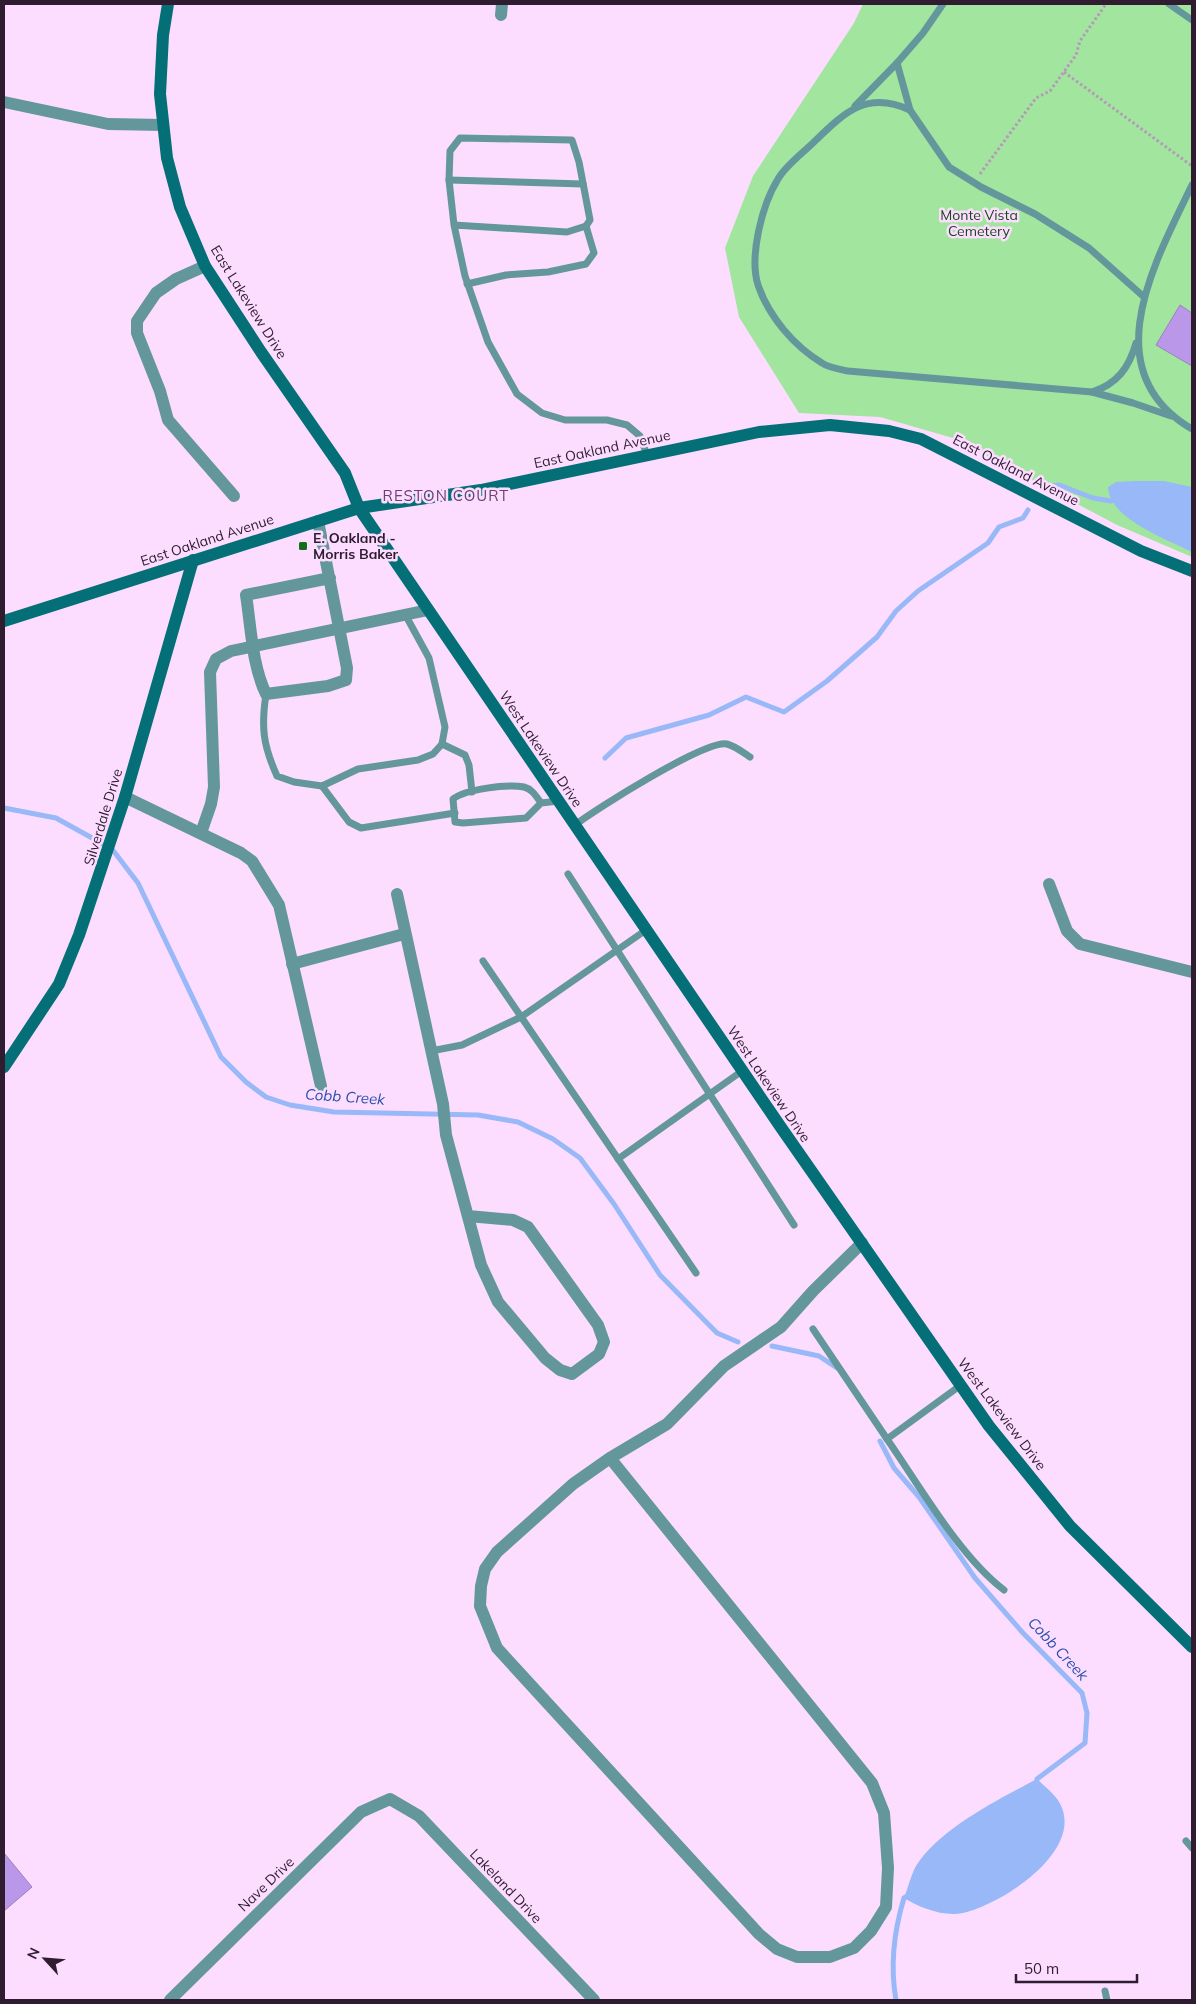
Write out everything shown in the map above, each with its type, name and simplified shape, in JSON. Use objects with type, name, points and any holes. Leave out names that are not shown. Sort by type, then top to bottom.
[{"type":"street","name":"East Lakeview Drive","points":[[168,4],[163,35],[160,94],[167,158],[180,207],[205,266],[261,352],[345,473],[358,508]]},
{"type":"street","points":[[4,102],[108,124],[163,125]]},
{"type":"street","points":[[205,266],[176,279],[156,293],[137,321],[137,333],[160,391],[168,420],[234,496]]},
{"type":"street","name":"East Oakland Avenue","points":[[4,621],[358,508],[481,490],[759,432],[830,425],[889,431],[921,440],[1141,551],[1192,571]]},
{"type":"street","name":"West Lakeview Drive","points":[[358,508],[742,1071],[989,1426],[1070,1526],[1192,1646]]},
{"type":"street","points":[[318,521],[330,578],[347,668],[346,680],[328,686],[266,694],[254,646],[246,596],[330,578]]},
{"type":"street","name":"Silverdale Drive","points":[[4,1067],[59,984],[104,867],[194,560]]},
{"type":"street","points":[[201,833],[211,804],[214,788],[210,672],[216,659],[231,651],[428,610]]},
{"type":"street","points":[[125,797],[241,853],[252,861],[279,905],[321,1086]]},
{"type":"street","points":[[1049,884],[1067,931],[1080,944],[1192,972]]},
{"type":"street","points":[[397,894],[404,934],[443,1104],[446,1135],[481,1265],[498,1302],[545,1358],[560,1370],[572,1374],[599,1354],[604,1342],[598,1324],[528,1226],[514,1220],[468,1216]]},
{"type":"street","points":[[292,964],[404,934]]},
{"type":"street","points":[[610,1458],[872,1783],[884,1813],[888,1868],[886,1907],[871,1932],[854,1948],[830,1958],[797,1957],[777,1949],[734,1906],[497,1648],[480,1606],[481,1586],[486,1569],[497,1552],[573,1484],[610,1458],[667,1424],[724,1366],[781,1327],[812,1291],[862,1243]]},
{"type":"street","name":"Nave Drive","points":[[170,2000],[361,1812],[390,1799]]},
{"type":"street","name":"Lakeland Drive","points":[[390,1799],[419,1816],[594,2000]]},
{"type":"lane","points":[[943,4],[923,33],[897,63],[854,107],[778,178],[764,208],[756,244],[758,285],[776,318],[795,344],[824,364],[848,371],[1092,392],[1171,416],[1192,429]]},
{"type":"lane","points":[[1169,4],[1192,20]]},
{"type":"lane","points":[[897,63],[910,110],[948,167],[1035,214],[1089,248],[1144,297]]},
{"type":"lane","points":[[854,107],[876,101],[895,103],[910,110]]},
{"type":"lane","points":[[454,225],[568,232],[586,226],[590,220],[572,140],[460,138],[450,152],[449,180],[454,225],[467,284],[488,342],[517,394],[542,413],[565,420],[607,420],[627,425],[640,436],[647,455]]},
{"type":"lane","points":[[449,180],[583,184]]},
{"type":"lane","points":[[1092,392],[1112,383],[1128,365],[1137,340],[1144,297],[1157,260],[1192,185]]},
{"type":"lane","points":[[467,284],[506,275],[548,272],[586,264],[594,253],[586,226]]},
{"type":"lane","points":[[1137,340],[1140,361],[1147,381],[1158,401],[1171,416]]},
{"type":"lane","points":[[266,694],[262,730],[267,754],[277,776],[294,782],[322,786],[358,770],[418,760],[433,754],[442,744],[444,727],[429,658],[406,616]]},
{"type":"lane","points":[[442,744],[465,755],[469,765],[472,792]]},
{"type":"lane","points":[[575,825],[596,810],[687,758],[713,746],[726,744],[750,758]]},
{"type":"lane","points":[[322,786],[349,822],[361,828],[454,813]]},
{"type":"lane","points":[[541,803],[533,791],[523,787],[496,787],[459,794],[453,799],[455,822],[463,823],[526,818],[541,803],[559,801]]},
{"type":"lane","points":[[568,874],[794,1225]]},
{"type":"lane","points":[[431,1051],[462,1045],[521,1016],[646,930]]},
{"type":"lane","points":[[483,961],[696,1273]]},
{"type":"lane","points":[[618,1159],[742,1071]]},
{"type":"lane","points":[[813,1329],[936,1510],[986,1576],[1004,1590]]},
{"type":"lane","points":[[887,1439],[961,1385]]},
{"type":"lane","points":[[1186,1842],[1192,1848]]},
{"type":"lane","points":[[1105,1991],[1107,2000]]},
{"type":"path","points":[[974,182],[1036,98],[1050,91],[1076,55],[1080,41],[1106,4]]},
{"type":"path","points":[[1064,72],[1192,166]]},
{"type":"green space","name":"Monte Vista Cemetery","points":[[863,4],[1192,4],[1192,557],[1117,525],[953,438],[880,417],[799,413],[739,317],[725,248],[753,176],[854,23]]},
{"type":"water","points":[[1164,481],[1192,487],[1192,552],[1141,527],[1118,509],[1111,498],[1108,487],[1116,482]]},
{"type":"water","points":[[1037,1779],[1060,1804],[1064,1825],[1059,1843],[1048,1859],[1033,1875],[997,1900],[963,1913],[948,1914],[932,1911],[904,1898],[916,1866],[926,1852],[939,1840],[971,1816]]},
{"type":"building","points":[[1180,305],[1192,313],[1192,366],[1156,345]]},
{"type":"building","points":[[4,1853],[32,1887],[4,1911]]},
{"type":"waterway","points":[[1041,487],[1059,485],[1093,498],[1111,501]]},
{"type":"waterway","points":[[605,758],[626,738],[709,715],[746,697],[784,712],[827,681],[877,637],[896,611],[918,591],[988,543],[999,527],[1023,518],[1028,510]]},
{"type":"waterway","name":"Cobb Creek","points":[[4,808],[56,818],[112,849],[138,883],[221,1057],[246,1082],[266,1097],[290,1105],[334,1112],[478,1115],[518,1122],[553,1139],[580,1158],[614,1204],[660,1275],[717,1333],[738,1342]]},
{"type":"waterway","name":"Cobb Creek","points":[[772,1346],[819,1356],[837,1368]]},
{"type":"waterway","name":"Cobb Creek","points":[[880,1441],[894,1468],[919,1497],[975,1578],[1023,1633],[1082,1693],[1087,1713],[1085,1743],[1037,1779],[1036,1786]]},
{"type":"waterway","name":"Cobb Creek","points":[[896,2000],[893,1974],[895,1936],[904,1898],[909,1895]]},
{"type":"place","name":"E. Oakland - Morris Baker","points":[[303,546]]},
{"type":"district","name":"RESTON COURT","points":[[446,496]]}]
